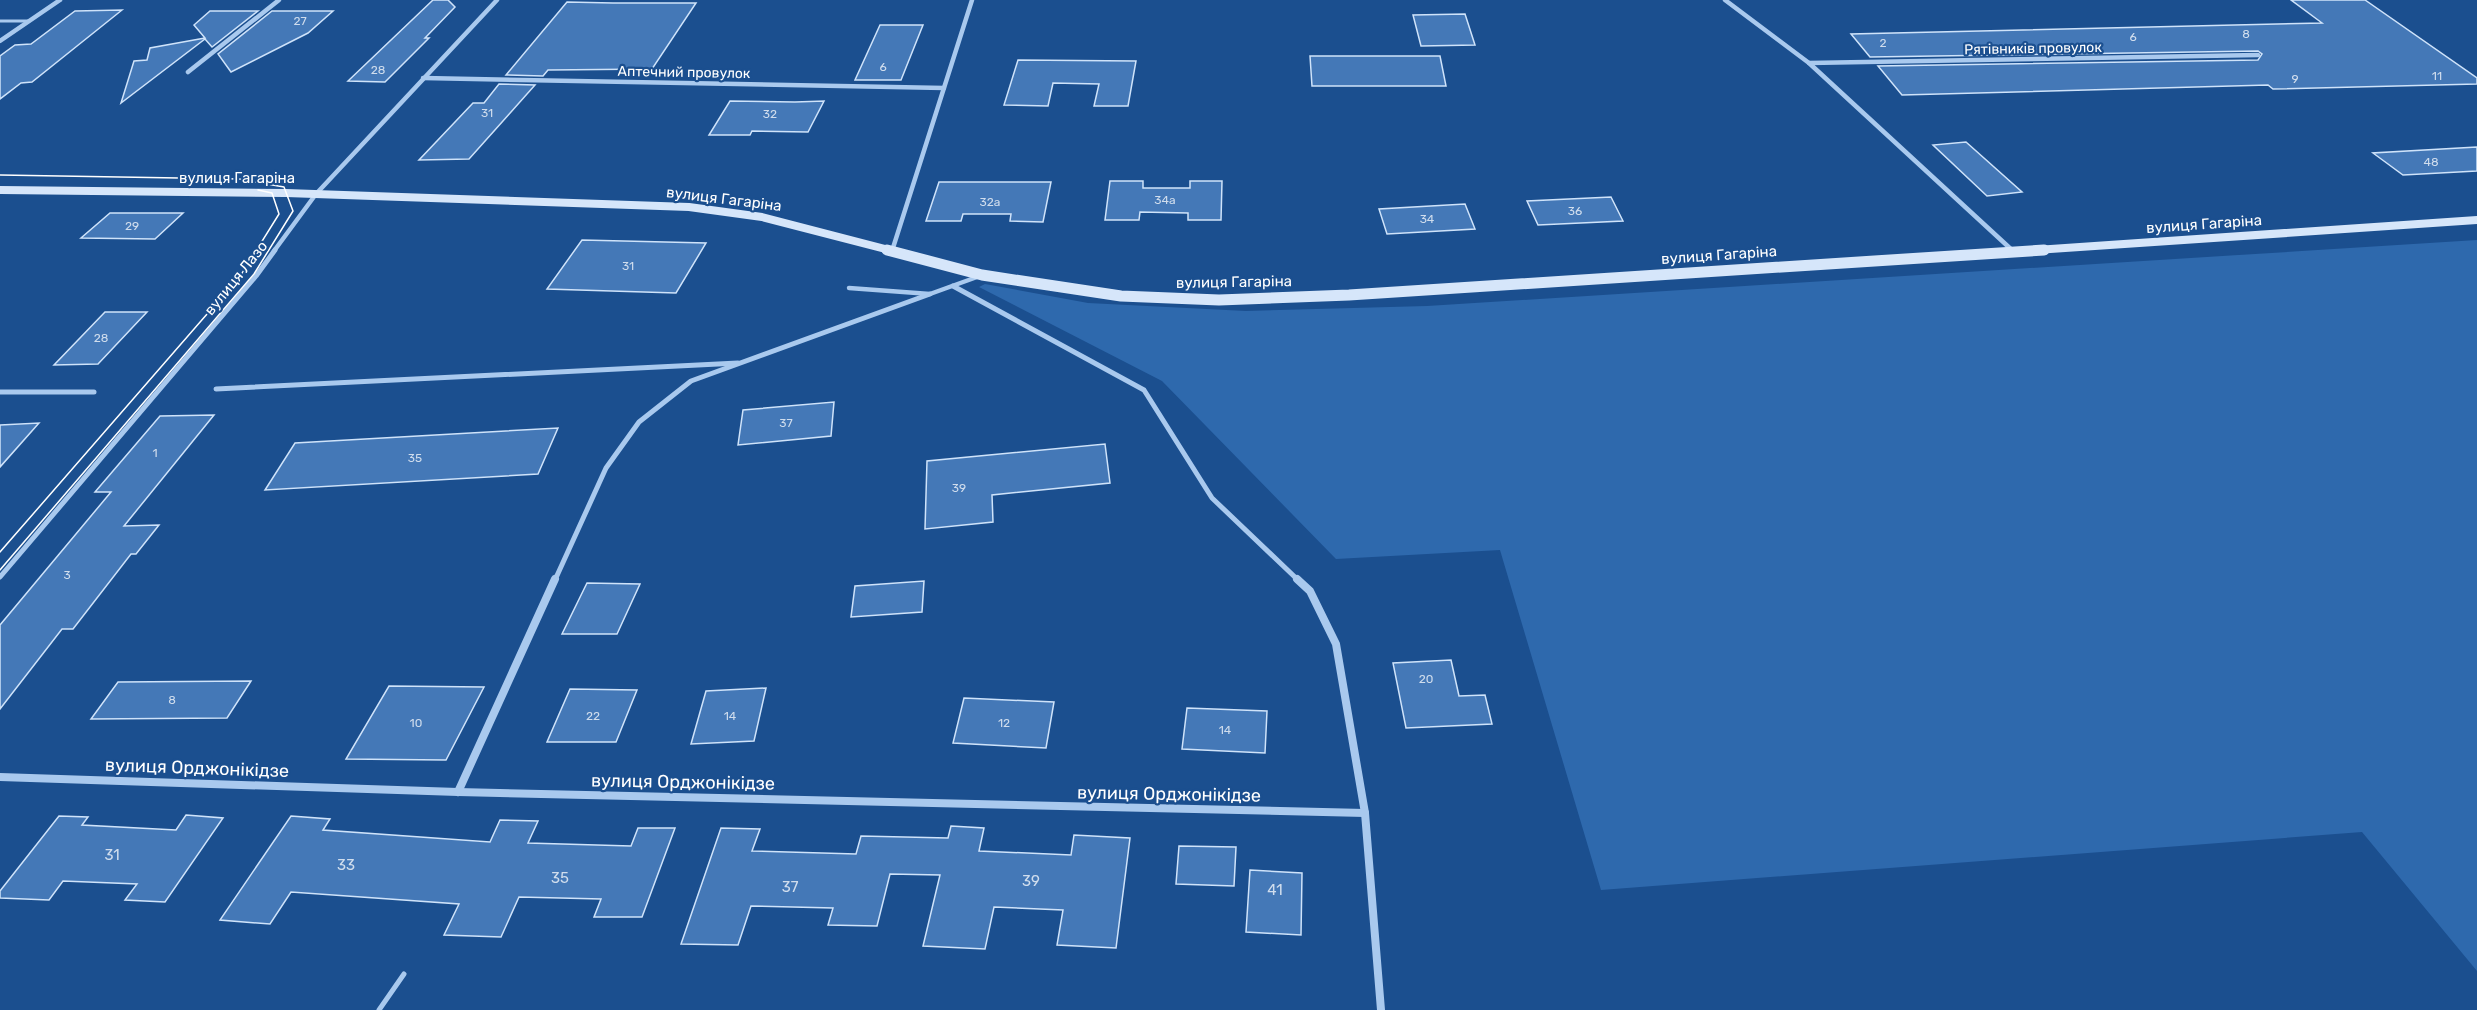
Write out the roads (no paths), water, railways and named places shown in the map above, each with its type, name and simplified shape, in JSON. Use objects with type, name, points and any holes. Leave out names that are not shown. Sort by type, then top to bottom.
[{"type":"main road","name":"вулиця Гагаріна","points":[[0,190],[316,194],[689,207],[762,217],[982,275],[1121,296],[1219,300],[1349,294],[2014,252],[2477,220]]},
{"type":"street","points":[[0,41],[60,0]]},
{"type":"street","points":[[188,72],[279,0]]},
{"type":"street","name":"вулиця Лазо","points":[[0,577],[256,276],[316,194],[497,0]]},
{"type":"street","points":[[892,252],[972,0]]},
{"type":"street","points":[[1725,0],[1809,63],[2014,252]]},
{"type":"street","name":"Рятівників провулок","points":[[1809,63],[2258,55]]},
{"type":"street","name":"Аптечний провулок","points":[[423,78],[944,88]]},
{"type":"street","points":[[953,286],[1144,390],[1212,498],[1310,591],[1336,644],[1365,813],[1381,1010]]},
{"type":"street","points":[[458,792],[606,468],[639,422],[691,381],[930,294]]},
{"type":"street","points":[[216,389],[745,362]]},
{"type":"street","points":[[0,392],[94,392]]},
{"type":"street","name":"вулиця Орджонікідзе","points":[[0,777],[458,792],[1365,813]]},
{"type":"lane","points":[[0,21],[29,21]]},
{"type":"lane","points":[[849,288],[930,294],[982,275]]},
{"type":"lane","points":[[379,1010],[404,974]]},
{"type":"tram line","points":[[0,175],[239,179],[284,187],[293,211],[254,274],[0,570]]},
{"type":"tram line","points":[[0,552],[241,275],[279,214],[272,193],[258,190]]}]
